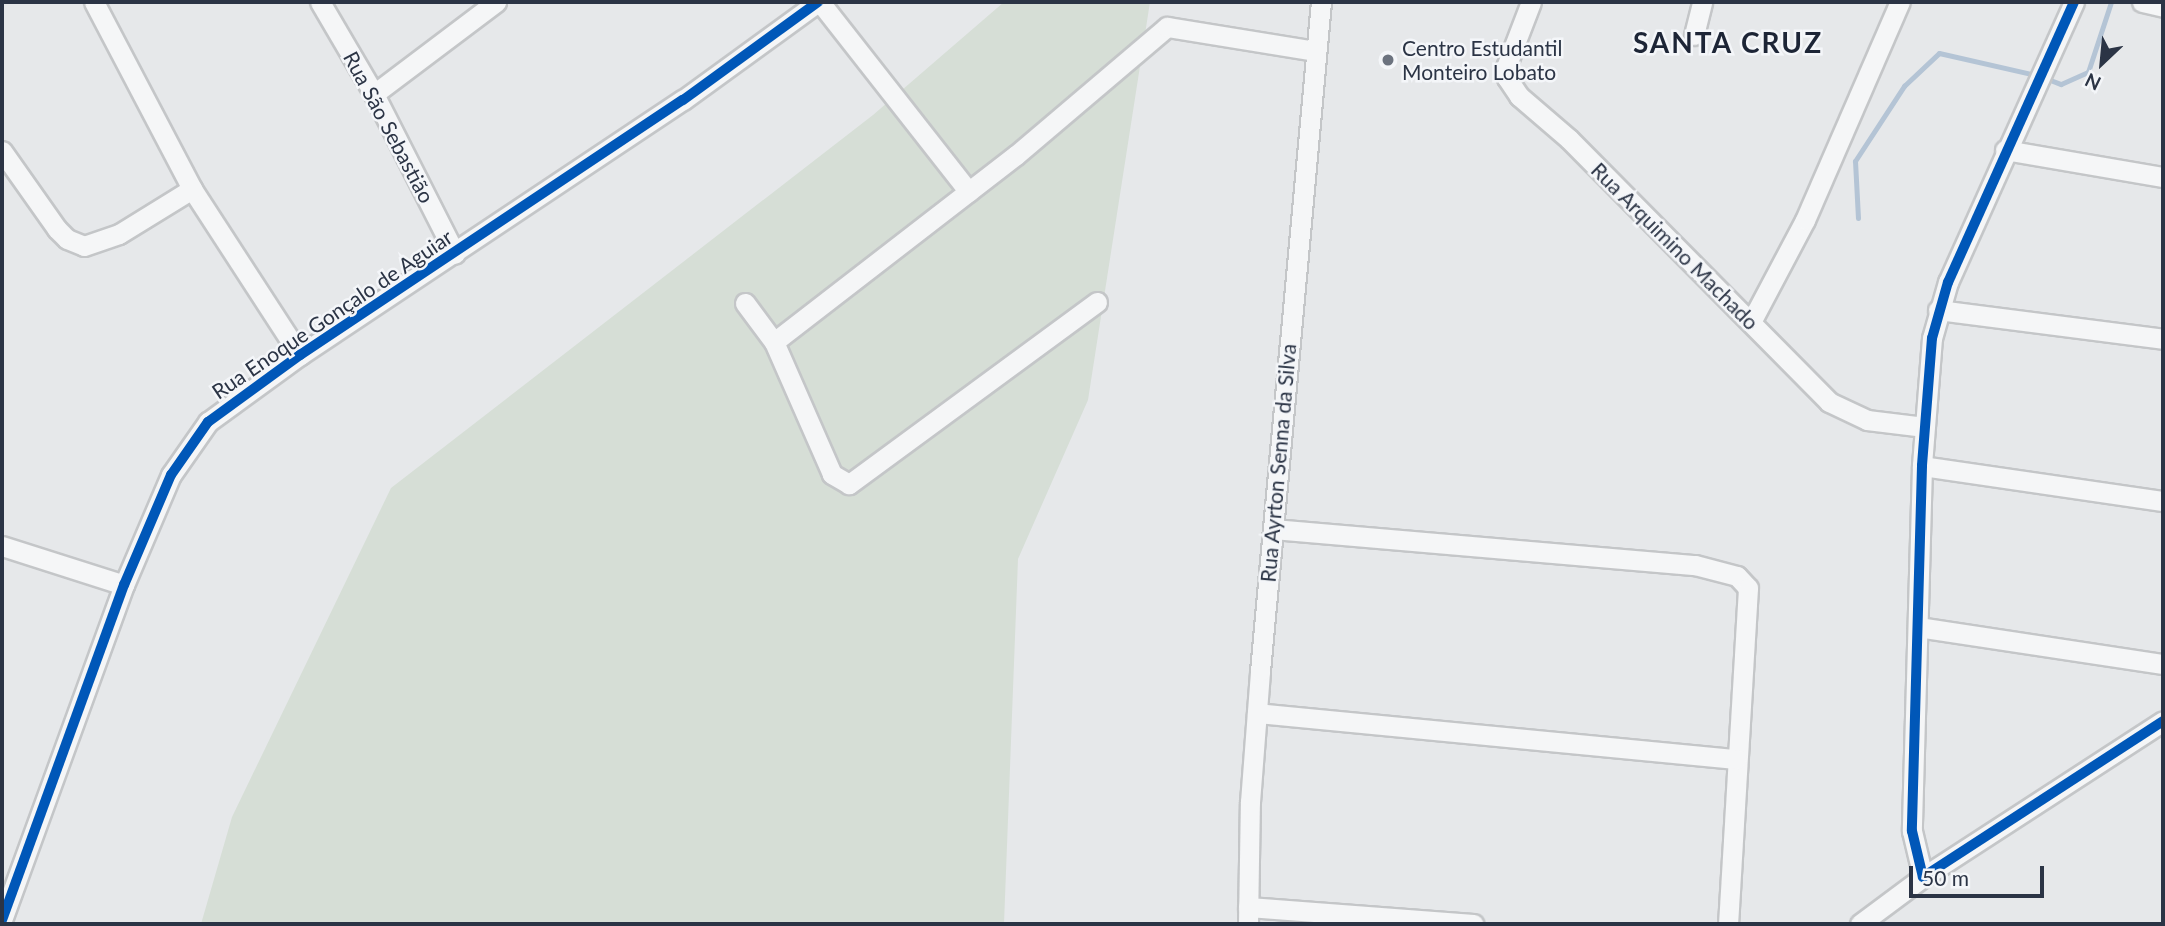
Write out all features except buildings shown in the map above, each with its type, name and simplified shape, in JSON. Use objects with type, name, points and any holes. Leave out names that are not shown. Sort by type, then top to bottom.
[{"type":"street","points":[[94,2],[192,189],[300,355]]},
{"type":"street","name":"Rua São Sebastião","points":[[320,2],[374,94],[455,254]]},
{"type":"street","points":[[374,94],[496,2]]},
{"type":"street","points":[[819,2],[969,192]]},
{"type":"street","name":"Rua Enoque Gonçalo de Aguiar","points":[[2,920],[124,584],[184,451],[208,422],[300,355],[455,254],[819,2]]},
{"type":"street","name":"Rua Ayrton Senna da Silva","points":[[1248,916],[1257,713],[1321,2]]},
{"type":"street","name":"Rua Arquimino Machado","points":[[1531,2],[1508,53],[1507,78],[1511,86],[1844,411],[1896,426],[1925,427]]},
{"type":"street","points":[[1694,35],[1702,2]]},
{"type":"street","points":[[1751,322],[1805,220],[1900,2]]},
{"type":"street","points":[[1923,877],[1912,831],[1922,466],[1938,310],[2005,150],[2074,2]]},
{"type":"street","points":[[2142,2],[2163,7]]},
{"type":"street","points":[[774,342],[969,192],[1167,27],[1315,51]]},
{"type":"street","points":[[2005,150],[2163,177]]},
{"type":"street","points":[[2,151],[57,229],[66,239],[84,246],[119,234],[192,189]]},
{"type":"street","points":[[745,303],[774,342],[832,474],[849,484],[1097,302]]},
{"type":"street","points":[[1938,310],[2163,339]]},
{"type":"street","points":[[1922,466],[2163,501]]},
{"type":"street","points":[[1273,529],[1695,565],[1737,576],[1748,588],[1728,924]]},
{"type":"street","points":[[2,546],[124,584]]},
{"type":"street","points":[[1918,627],[2163,664]]},
{"type":"street","points":[[1257,713],[1737,760]]},
{"type":"street","points":[[1860,924],[1923,877],[2163,721]]},
{"type":"street","points":[[1248,916],[1474,924]]},
{"type":"shaded area","points":[[1004,2],[1150,2],[1088,400],[1018,559],[1004,924],[201,924],[232,817],[391,488],[873,115]]},
{"type":"waterway","points":[[2045,78],[2061,84],[2088,72],[2111,2]]},
{"type":"waterway","points":[[1858,218],[1855,161],[1904,86],[1939,53],[2036,75]]},
{"type":"cycle path","points":[[2,920],[124,585],[171,475],[208,422],[300,355],[683,100],[818,2]]},
{"type":"cycle path","points":[[2074,2],[1948,282],[1932,338],[1922,466],[1912,831],[1923,877],[2163,721]]},
{"type":"place","name":"Centro Estudantil Monteiro Lobato","points":[[1388,60]]},
{"type":"district","name":"SANTA CRUZ","points":[[1728,42]]}]
